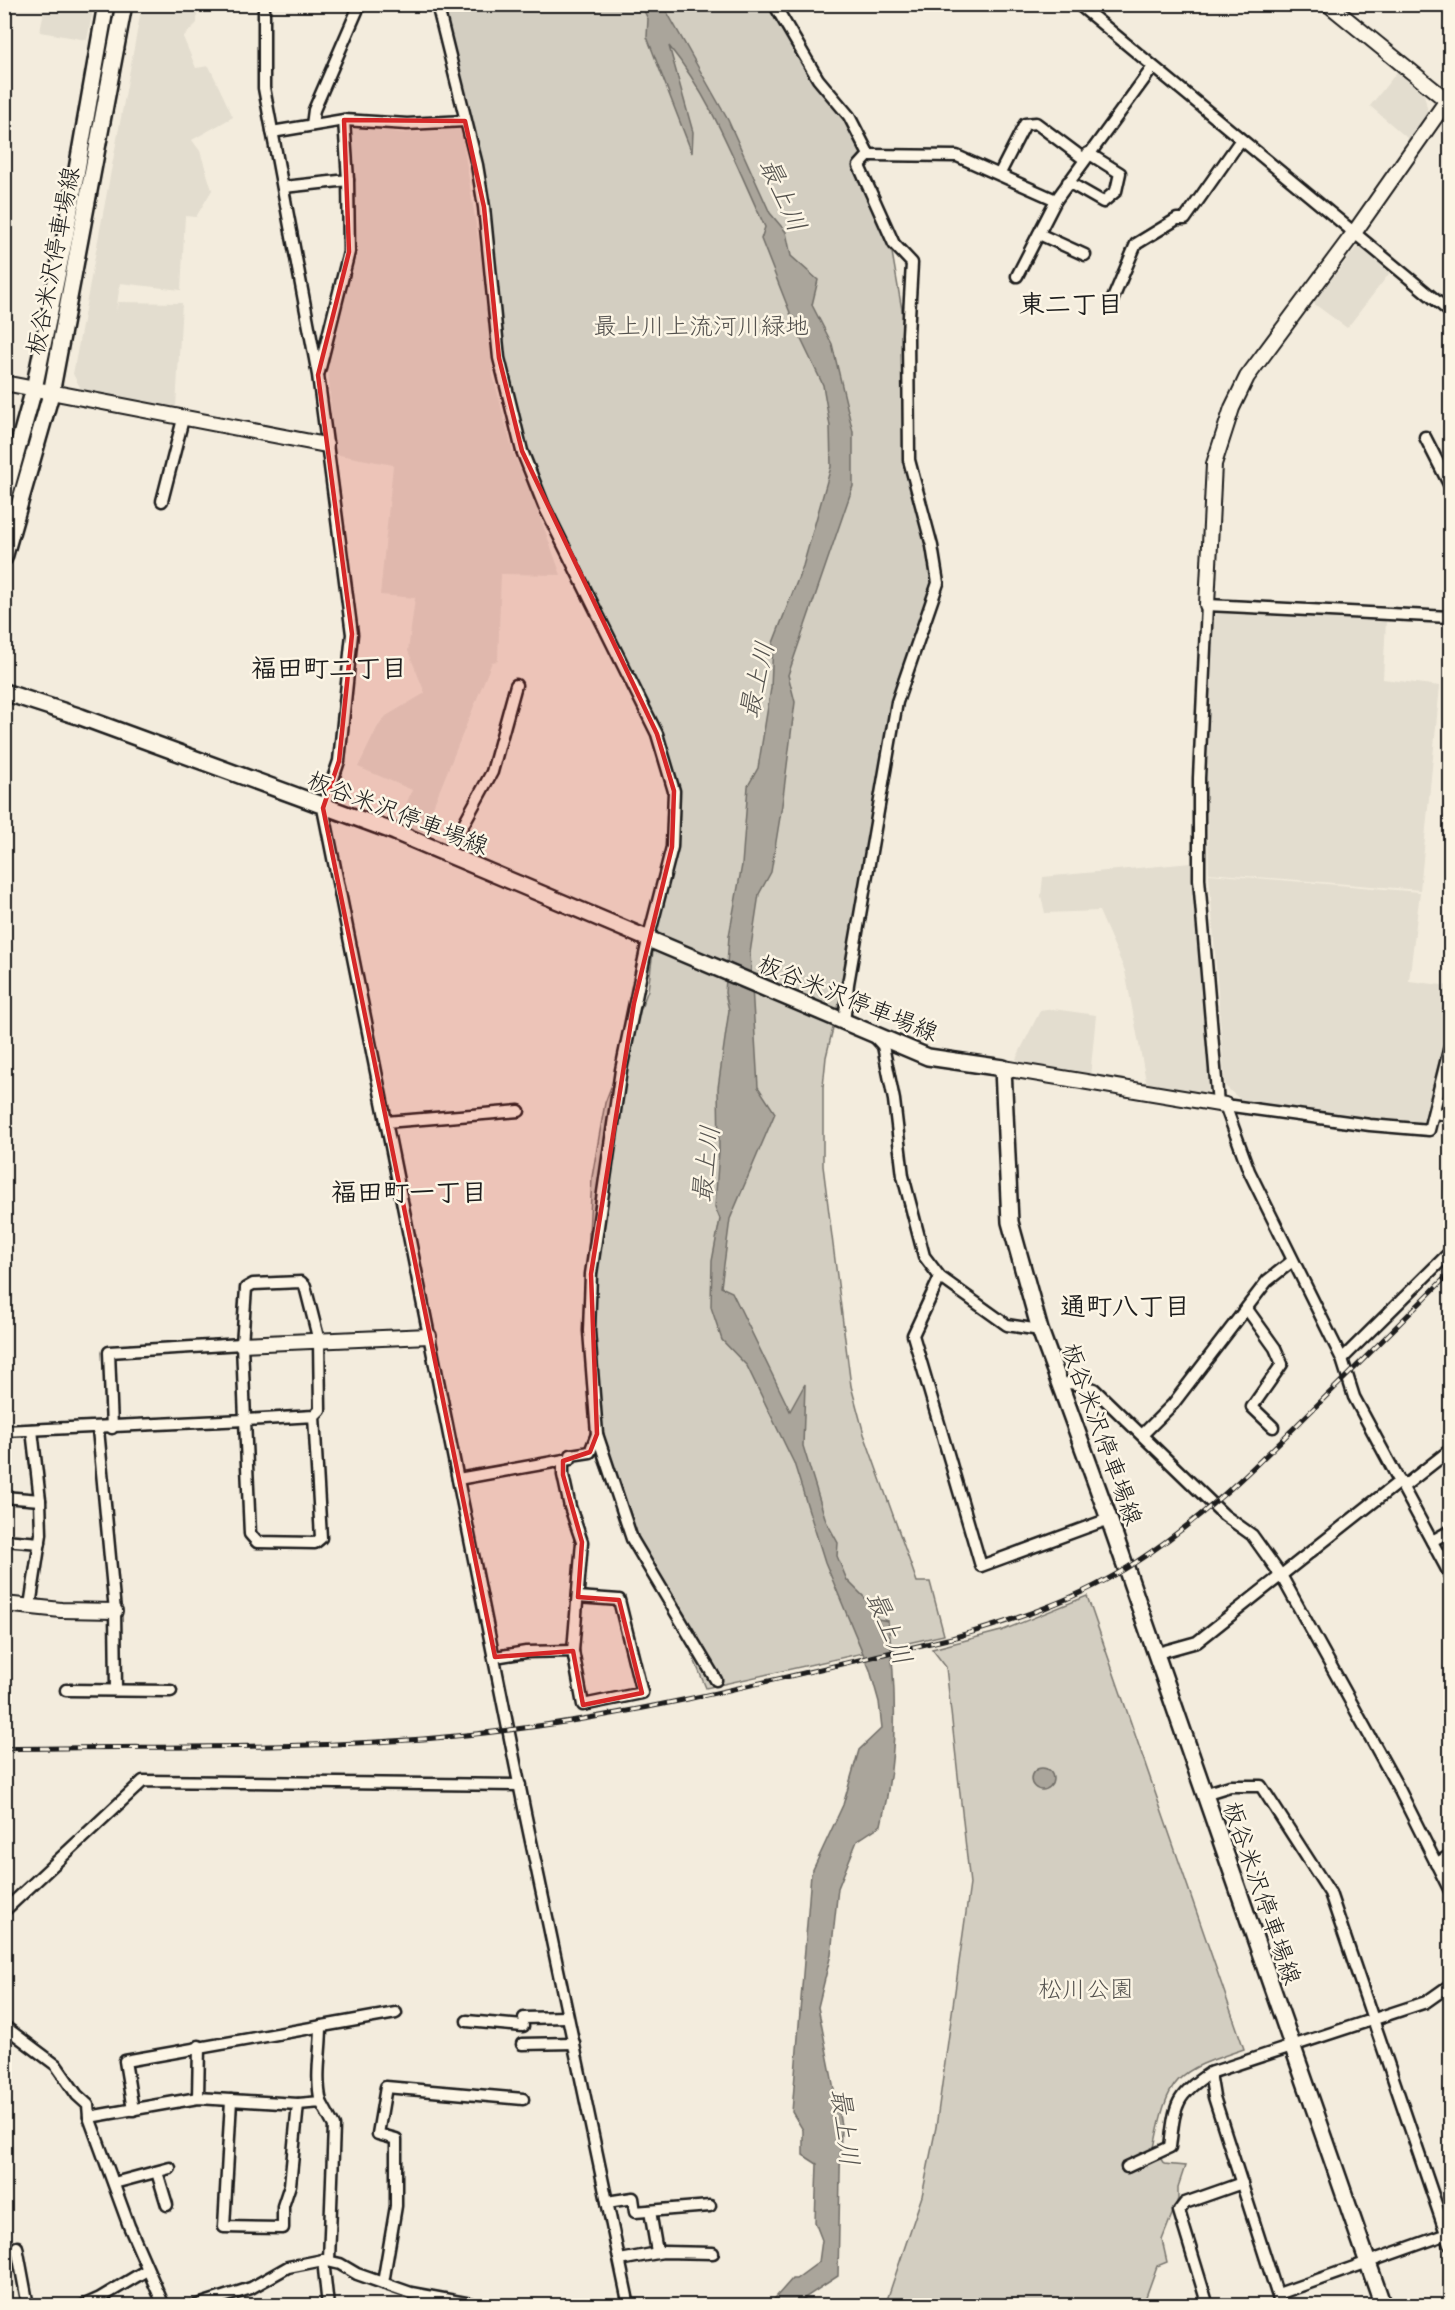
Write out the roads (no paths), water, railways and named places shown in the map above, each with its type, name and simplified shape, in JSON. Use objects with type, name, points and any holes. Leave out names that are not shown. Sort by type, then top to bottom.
[{"type":"main road","name":"板谷米沢停車場線","points":[[4,497],[34,389],[66,232],[106,4]]},
{"type":"main road","name":"板谷米沢停車場線","points":[[4,558],[51,394],[124,4]]},
{"type":"main road","name":"板谷米沢停車場線","points":[[4,692],[81,717],[323,808],[395,832],[928,1057],[1003,1068],[1010,1222],[1040,1330],[1109,1519],[1154,1654],[1383,2306]]},
{"type":"street","points":[[264,4],[264,88],[318,375],[352,634],[339,761],[323,808],[567,2017],[629,2306]]},
{"type":"street","points":[[312,125],[314,110],[360,4]]},
{"type":"street","points":[[437,4],[484,207],[499,358],[522,451],[544,506],[633,681],[669,766],[674,791],[672,847],[655,943],[621,1070],[591,1274],[589,1331],[597,1434],[632,1539],[716,1680]]},
{"type":"street","points":[[774,4],[818,79],[849,116],[868,155]]},
{"type":"street","points":[[1078,4],[1240,141],[1450,312]]},
{"type":"street","points":[[1328,4],[1449,100],[1247,377],[1224,428],[1214,464],[1199,778],[1199,879],[1222,1104],[1249,1171],[1291,1262],[1341,1359],[1354,1397],[1450,1575]]},
{"type":"street","points":[[1017,276],[1056,200],[1086,156],[1153,68]]},
{"type":"street","points":[[272,132],[344,120],[407,124],[465,121]]},
{"type":"street","points":[[318,375],[349,252],[344,120]]},
{"type":"street","points":[[1000,173],[1025,124],[1036,123],[1086,156],[1120,173],[1116,191],[1103,202],[1068,182]]},
{"type":"street","points":[[1112,301],[1136,244],[1177,219],[1185,219],[1240,141]]},
{"type":"street","points":[[868,155],[957,156],[1000,173],[1056,200]]},
{"type":"street","points":[[838,1020],[848,984],[897,702],[938,583],[932,546],[909,460],[907,377],[912,263],[894,244],[860,166],[868,155]]},
{"type":"street","points":[[284,187],[348,180]]},
{"type":"street","points":[[1039,234],[1084,255]]},
{"type":"street","points":[[4,383],[51,394],[326,445]]},
{"type":"street","points":[[162,501],[183,419]]},
{"type":"street","points":[[1425,437],[1450,486]]},
{"type":"street","points":[[1207,605],[1450,617]]},
{"type":"street","points":[[447,854],[492,772],[516,685]]},
{"type":"street","points":[[874,1036],[883,1046],[894,1100],[903,1176],[924,1257],[940,1277],[1007,1325],[1040,1330]]},
{"type":"street","points":[[1003,1068],[1222,1104],[1370,1125],[1429,1130],[1450,1054]]},
{"type":"street","points":[[386,1122],[519,1111]]},
{"type":"street","points":[[1434,1113],[1450,1115]]},
{"type":"street","points":[[1341,1359],[1450,1252]]},
{"type":"street","points":[[1143,1434],[1173,1404],[1267,1281],[1291,1262]]},
{"type":"street","points":[[940,1277],[913,1335],[981,1566],[1109,1519]]},
{"type":"street","points":[[4,1431],[98,1429],[112,1428],[245,1420],[314,1416],[320,1410],[319,1341],[305,1286],[301,1282],[253,1284],[246,1288],[242,1344],[245,1420],[250,1534],[257,1542],[315,1543],[321,1538],[314,1416]]},
{"type":"street","points":[[1247,1309],[1275,1348],[1282,1364],[1251,1407],[1273,1427]]},
{"type":"street","points":[[112,1428],[109,1352],[429,1336]]},
{"type":"street","points":[[1058,1384],[1070,1383],[1094,1389],[1224,1515],[1252,1535],[1282,1577],[1400,1791],[1450,1891]]},
{"type":"street","points":[[98,1429],[115,1611],[116,1690]]},
{"type":"street","points":[[30,1606],[40,1543],[40,1500],[32,1430]]},
{"type":"street","points":[[458,1479],[570,1459],[571,1455],[590,1452],[597,1434]]},
{"type":"street","points":[[1154,1654],[1197,1642],[1401,1484],[1450,1450]]},
{"type":"street","points":[[563,1461],[567,1496],[582,1542],[573,1651],[583,1706],[642,1693],[619,1600],[578,1597]]},
{"type":"street","points":[[4,1497],[40,1500]]},
{"type":"street","points":[[1432,1541],[1450,1532]]},
{"type":"street","points":[[4,1540],[40,1543]]},
{"type":"street","points":[[4,1604],[115,1611]]},
{"type":"street","points":[[495,1657],[526,1652],[573,1651]]},
{"type":"street","points":[[66,1690],[171,1691]]},
{"type":"street","points":[[4,1911],[143,1782],[520,1785]]},
{"type":"street","points":[[1204,1794],[1230,1786],[1261,1786],[1330,1893],[1449,2237],[1278,2294]]},
{"type":"street","points":[[1436,1864],[1450,1855]]},
{"type":"street","points":[[1127,2167],[1170,2147],[1174,2110],[1184,2091],[1210,2073],[1426,2002],[1450,1985]]},
{"type":"street","points":[[133,2110],[125,2061],[199,2046],[396,2013]]},
{"type":"street","points":[[467,2021],[524,2022],[567,2017]]},
{"type":"street","points":[[4,2026],[56,2065],[77,2095],[88,2105],[89,2117],[147,2270],[164,2306]]},
{"type":"street","points":[[321,2026],[320,2060],[316,2080],[321,2102],[334,2126],[326,2260],[328,2306]]},
{"type":"street","points":[[522,2044],[574,2043]]},
{"type":"street","points":[[198,2098],[199,2046]]},
{"type":"street","points":[[1210,2073],[1214,2097],[1281,2306]]},
{"type":"street","points":[[383,2283],[396,2206],[396,2139],[378,2134],[386,2086],[523,2099]]},
{"type":"street","points":[[89,2117],[198,2098],[298,2104],[321,2102]]},
{"type":"street","points":[[231,2100],[224,2227],[282,2228],[283,2206],[290,2185],[298,2104]]},
{"type":"street","points":[[114,2183],[170,2168]]},
{"type":"street","points":[[157,2172],[167,2205]]},
{"type":"street","points":[[1208,2306],[1179,2211],[1185,2203],[1242,2183]]},
{"type":"street","points":[[607,2202],[633,2198],[635,2212],[710,2206]]},
{"type":"street","points":[[650,2211],[657,2252]]},
{"type":"street","points":[[17,2247],[28,2306]]},
{"type":"street","points":[[620,2260],[657,2252],[713,2253]]},
{"type":"street","points":[[195,2306],[251,2288],[288,2267],[326,2260],[411,2293],[482,2306]]},
{"type":"street","points":[[82,2306],[147,2270]]},
{"type":"railway","points":[[4,1749],[320,1745],[383,1742],[509,1730],[676,1702],[952,1638],[999,1624],[1070,1598],[1092,1587],[1136,1562],[1183,1529],[1267,1454],[1450,1273]]},
{"type":"district","name":"東二丁目","points":[[1071,304]]},
{"type":"district","name":"福田町二丁目","points":[[329,668]]},
{"type":"district","name":"福田町一丁目","points":[[409,1192]]},
{"type":"district","name":"通町八丁目","points":[[1125,1306]]},
{"type":"water label","name":"最上川","points":[[783,195]]},
{"type":"water label","name":"最上川","points":[[757,680]]},
{"type":"water label","name":"最上川","points":[[706,1164]]},
{"type":"water label","name":"最上川","points":[[889,1628]]},
{"type":"water label","name":"最上川","points":[[845,2127]]},
{"type":"park label","name":"最上川上流河川緑地","points":[[701,326]]},
{"type":"park label","name":"松川公園","points":[[1086,1989]]}]
